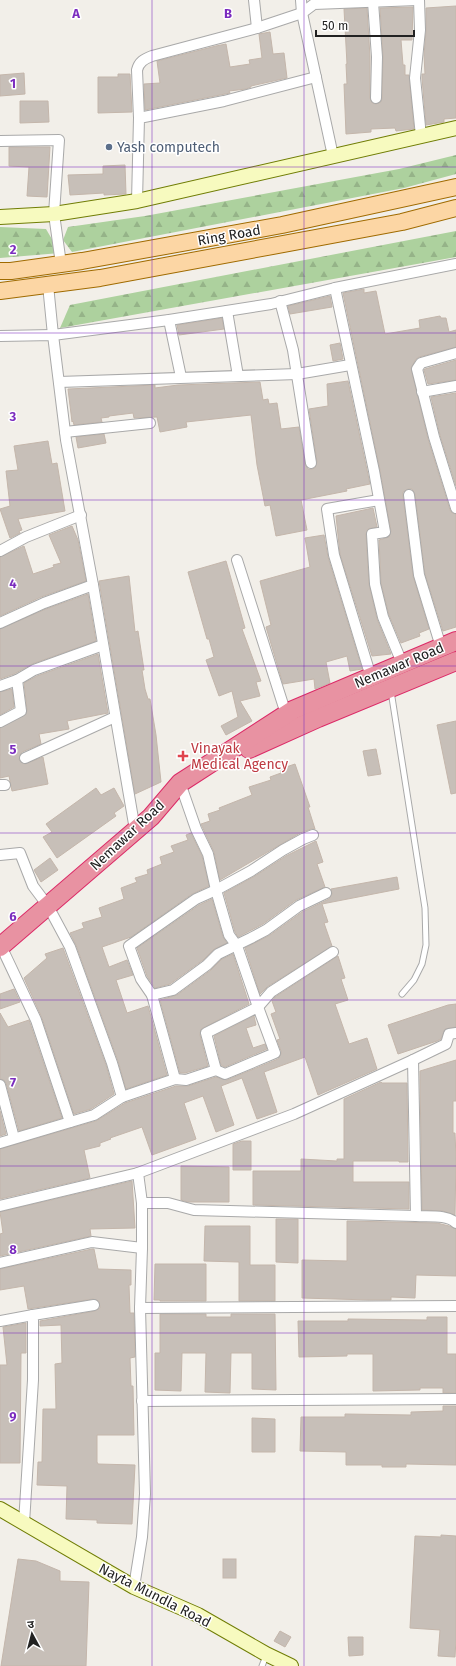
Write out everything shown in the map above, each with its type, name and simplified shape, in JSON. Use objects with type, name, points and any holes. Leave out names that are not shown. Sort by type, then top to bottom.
[{"type":"highway","name":"Nemawar Road","points":[[50,910],[182,788],[286,714],[448,644]]},
{"type":"highway","name":"Nemawar Road","points":[[1,952],[50,910],[138,839],[182,788],[240,754],[298,726],[456,661]]},
{"type":"main road","name":"Ring Road","points":[[0,271],[11,271],[61,264],[282,225],[456,187]]},
{"type":"main road","name":"Ring Road","points":[[0,291],[100,278],[386,224],[456,208]]},
{"type":"street","points":[[254,0],[257,28]]},
{"type":"street","points":[[301,0],[302,13],[333,156]]},
{"type":"street","points":[[137,201],[137,70],[139,64],[145,58],[257,28],[302,13],[314,4],[418,0],[420,30],[416,78],[421,136]]},
{"type":"street","points":[[373,2],[377,57],[376,98]]},
{"type":"street","points":[[138,118],[224,101],[316,77]]},
{"type":"street","points":[[0,217],[54,214],[137,201],[456,128]]},
{"type":"street","points":[[0,141],[59,140],[54,214],[61,264]]},
{"type":"street","points":[[0,336],[53,335],[227,311],[456,264]]},
{"type":"street","points":[[48,285],[65,432],[81,515],[135,830]]},
{"type":"street","points":[[335,288],[385,532],[372,534],[374,584],[383,617],[402,663]]},
{"type":"street","points":[[280,301],[293,350],[311,463]]},
{"type":"street","points":[[227,311],[238,376]]},
{"type":"street","points":[[169,320],[181,377]]},
{"type":"street","points":[[456,352],[421,364],[416,369],[456,508]]},
{"type":"street","points":[[59,382],[297,374],[350,365]]},
{"type":"street","points":[[422,392],[456,386]]},
{"type":"street","points":[[65,432],[150,423]]},
{"type":"street","points":[[409,495],[419,575],[448,644]]},
{"type":"street","points":[[371,677],[334,555],[327,509],[379,500]]},
{"type":"street","points":[[0,551],[26,536],[81,515]]},
{"type":"street","points":[[237,560],[286,714]]},
{"type":"street","points":[[0,623],[44,603],[93,585]]},
{"type":"street","points":[[0,686],[17,680],[34,670],[103,645]]},
{"type":"street","points":[[0,722],[21,711],[17,680]]},
{"type":"street","points":[[25,758],[115,717]]},
{"type":"street","points":[[0,1142],[94,1115],[122,1097],[175,1079],[186,1080],[216,1070],[225,1074],[276,1052],[258,1007],[237,946],[229,935],[216,890],[208,854],[196,829],[182,788]]},
{"type":"street","points":[[175,1079],[152,995],[141,979],[129,946],[196,899],[216,890],[283,850],[313,835]]},
{"type":"street","points":[[0,855],[20,852],[34,886],[50,910],[70,947],[112,1063],[122,1097]]},
{"type":"street","points":[[152,995],[173,990],[207,965],[218,954],[237,946],[266,930],[299,906],[326,893]]},
{"type":"street","points":[[1,952],[36,1020],[70,1122]]},
{"type":"street","points":[[216,1070],[206,1032],[258,1007],[271,992],[333,952]]},
{"type":"street","points":[[0,1206],[138,1173],[294,1114],[446,1044],[448,1034],[456,1033]]},
{"type":"street","points":[[414,1060],[416,1216]]},
{"type":"street","points":[[0,1085],[14,1138]]},
{"type":"street","points":[[134,1586],[142,1537],[145,1494],[140,1308],[142,1203],[138,1173]]},
{"type":"street","points":[[142,1203],[168,1203],[194,1210],[416,1216],[445,1218],[456,1223]]},
{"type":"street","points":[[0,1263],[92,1242],[142,1248]]},
{"type":"street","points":[[0,1321],[94,1305]]},
{"type":"street","points":[[140,1308],[456,1306]]},
{"type":"street","points":[[24,1523],[33,1380],[32,1315]]},
{"type":"street","points":[[142,1401],[456,1400]]},
{"type":"street","name":"Nayta Mundla Road","points":[[0,1509],[134,1586],[198,1615],[264,1660],[291,1666]]},
{"type":"lane","points":[[390,687],[425,908],[426,945],[422,964],[414,980],[402,994]]},
{"type":"green space","points":[[456,155],[456,174],[404,188],[72,252],[63,240],[68,227],[145,216],[399,169]]},
{"type":"green space","points":[[0,227],[46,229],[60,253],[0,258]]},
{"type":"green space","points":[[456,231],[456,257],[60,328],[70,305]]},
{"type":"building","points":[[456,6],[456,118],[444,119],[444,122],[426,125],[422,74],[425,74],[424,55],[426,8]]},
{"type":"building","points":[[413,7],[412,40],[401,40],[405,75],[409,75],[414,129],[396,131],[395,128],[371,129],[371,132],[346,134],[344,84],[347,84],[347,64],[344,9],[367,8],[370,57],[370,98],[372,103],[376,104],[381,102],[382,98],[383,57],[380,8]]},
{"type":"building","points":[[270,32],[273,54],[284,53],[287,78],[251,86],[246,89],[229,91],[230,93],[145,110],[144,84],[160,83],[157,61],[226,44],[230,67],[250,64],[249,60],[262,58],[259,34]]},
{"type":"building","points":[[24,73],[25,94],[0,96],[0,75]]},
{"type":"building","points":[[118,74],[130,74],[132,112],[98,113],[98,77],[118,77]]},
{"type":"building","points":[[20,101],[48,101],[49,122],[20,123]]},
{"type":"building","points":[[9,147],[50,147],[47,197],[27,196],[29,167],[9,166]]},
{"type":"building","points":[[125,165],[126,194],[104,195],[104,193],[70,195],[68,175],[103,174],[103,166]]},
{"type":"building","points":[[364,289],[364,293],[376,291],[385,334],[420,328],[419,320],[440,316],[441,318],[446,318],[449,332],[456,330],[456,347],[419,357],[416,359],[411,368],[428,439],[450,510],[452,513],[456,514],[456,627],[443,631],[425,574],[415,494],[412,489],[408,489],[403,492],[403,496],[413,576],[429,629],[419,633],[420,636],[401,643],[389,615],[381,583],[379,540],[389,537],[391,531],[380,470],[343,293]]},
{"type":"building","points":[[330,296],[332,307],[290,314],[288,306]]},
{"type":"building","points":[[222,318],[224,329],[179,335],[177,325]]},
{"type":"building","points":[[340,343],[343,359],[333,361],[330,345]]},
{"type":"building","points":[[456,360],[456,380],[428,384],[425,369]]},
{"type":"building","points":[[348,381],[370,484],[346,489],[347,491],[301,500],[307,530],[276,536],[270,505],[265,506],[257,465],[251,415],[186,422],[187,427],[160,432],[157,417],[134,418],[133,413],[101,418],[102,422],[74,425],[73,421],[72,422],[68,389],[155,385],[155,388],[178,385],[260,382],[263,400],[268,399],[269,404],[277,403],[281,429],[299,427],[305,464],[308,469],[312,469],[315,468],[317,462],[309,409],[328,406],[327,384]]},
{"type":"building","points":[[456,393],[456,486],[440,435],[431,397]]},
{"type":"building","points":[[104,434],[106,443],[78,448],[76,437]]},
{"type":"building","points":[[48,441],[52,464],[57,463],[65,511],[18,519],[22,530],[19,531],[20,533],[10,538],[0,509],[10,506],[6,471],[18,470],[14,446]]},
{"type":"building","points":[[373,508],[377,527],[368,529],[366,534],[369,584],[377,619],[391,654],[372,656],[340,554],[336,516]]},
{"type":"building","points":[[72,526],[78,540],[86,581],[41,597],[0,616],[0,557],[24,546],[33,574],[54,567],[53,565],[61,563],[49,535]]},
{"type":"building","points":[[324,535],[328,557],[362,669],[350,671],[347,656],[326,662],[330,683],[315,689],[314,679],[283,684],[266,627],[271,625],[260,581],[310,567],[305,538]]},
{"type":"building","points":[[226,561],[245,628],[242,629],[261,681],[256,682],[260,696],[240,701],[252,721],[226,735],[221,726],[238,717],[232,691],[219,696],[206,660],[214,657],[209,639],[207,639],[188,572]]},
{"type":"building","points":[[129,576],[135,632],[138,631],[144,670],[142,670],[145,689],[148,699],[150,699],[156,735],[161,782],[135,794],[99,581]]},
{"type":"building","points":[[88,594],[96,641],[32,664],[14,674],[0,679],[0,629],[46,609]]},
{"type":"building","points":[[98,654],[108,713],[67,721],[69,729],[39,734],[41,744],[22,752],[19,760],[25,764],[43,757],[48,784],[12,791],[9,776],[0,778],[0,728],[26,714],[27,710],[24,683],[37,676]]},
{"type":"building","points":[[12,689],[14,707],[0,715],[0,692]]},
{"type":"building","points":[[456,721],[456,793],[451,794],[437,725]]},
{"type":"building","points":[[376,749],[381,774],[368,776],[363,751]]},
{"type":"building","points":[[295,764],[310,807],[308,807],[315,829],[300,833],[220,880],[214,852],[201,824],[210,821],[208,814],[252,795],[249,787],[271,780],[270,777],[281,773],[280,769]]},
{"type":"building","points":[[96,788],[101,795],[114,788],[124,806],[114,813],[116,816],[57,858],[43,837],[52,832],[46,824]]},
{"type":"building","points":[[191,833],[202,856],[209,886],[192,894],[131,937],[102,947],[109,967],[127,960],[133,975],[116,980],[127,1013],[148,1006],[167,1075],[126,1089],[118,1061],[76,945],[70,933],[84,928],[82,923],[102,917],[99,908],[124,899],[121,888],[137,882],[135,878],[148,874],[147,870],[162,864],[160,857],[174,852],[171,846],[188,840],[186,835]]},
{"type":"building","points":[[316,841],[323,862],[317,864],[325,887],[296,900],[263,924],[238,937],[235,932],[224,893],[255,876],[286,856]]},
{"type":"building","points":[[50,858],[58,870],[41,882],[34,870]]},
{"type":"building","points":[[397,877],[399,889],[322,904],[328,922],[324,923],[332,946],[267,987],[260,994],[245,948],[270,935],[302,912],[329,899],[332,894],[331,889]]},
{"type":"building","points":[[212,899],[223,937],[227,943],[214,949],[203,960],[170,984],[155,988],[147,976],[137,948],[199,905]]},
{"type":"building","points":[[63,948],[106,1065],[114,1094],[91,1109],[74,1114],[42,1018],[24,978],[47,958],[45,954]]},
{"type":"building","points":[[233,954],[249,1004],[201,1029],[200,1035],[208,1066],[185,1073],[180,1073],[160,1000],[177,995],[211,970],[222,959]]},
{"type":"building","points":[[338,956],[345,978],[341,979],[348,1000],[335,1004],[349,1044],[367,1038],[377,1069],[318,1095],[305,1057],[264,1072],[277,1112],[257,1119],[242,1078],[221,1086],[234,1125],[216,1132],[203,1096],[184,1103],[196,1139],[152,1155],[142,1127],[110,1138],[111,1139],[100,1143],[100,1146],[84,1150],[90,1178],[0,1199],[0,1149],[96,1121],[125,1103],[176,1086],[188,1086],[216,1077],[227,1080],[278,1059],[281,1051],[277,1040],[280,1039],[271,1014],[276,1012],[272,1001],[275,997]]},
{"type":"building","points":[[14,989],[20,1002],[0,1009],[0,994]]},
{"type":"building","points":[[456,1004],[456,1027],[445,1029],[441,1039],[437,1041],[398,1054],[388,1025],[448,1005]]},
{"type":"building","points":[[0,1013],[8,1027],[29,1020],[62,1118],[19,1131],[6,1083],[4,1080],[0,1079]]},
{"type":"building","points":[[254,1016],[256,1025],[246,1028],[253,1048],[265,1044],[267,1049],[225,1067],[221,1065],[214,1036]]},
{"type":"building","points":[[456,1060],[456,1101],[453,1101],[453,1133],[455,1133],[456,1158],[455,1215],[443,1211],[422,1210],[420,1071]]},
{"type":"building","points":[[381,1082],[407,1083],[408,1162],[353,1161],[353,1182],[409,1182],[409,1209],[253,1205],[253,1171],[301,1171],[301,1159],[337,1161],[337,1159],[344,1159],[344,1099]]},
{"type":"building","points":[[0,1111],[6,1134],[0,1136]]},
{"type":"building","points":[[242,1141],[251,1141],[251,1170],[233,1170],[233,1144]]},
{"type":"building","points":[[181,1166],[229,1167],[229,1202],[188,1202],[181,1200]]},
{"type":"building","points":[[132,1181],[135,1228],[90,1229],[91,1236],[0,1256],[0,1234],[3,1233],[0,1212]]},
{"type":"building","points":[[276,1219],[298,1219],[298,1263],[276,1262]]},
{"type":"building","points":[[347,1221],[437,1223],[456,1229],[456,1276],[416,1275],[415,1298],[391,1297],[391,1300],[369,1300],[302,1298],[302,1260],[347,1261]]},
{"type":"building","points":[[205,1226],[250,1226],[250,1265],[275,1265],[275,1301],[239,1301],[239,1262],[204,1261]]},
{"type":"building","points":[[94,1249],[98,1269],[131,1270],[131,1285],[129,1285],[130,1313],[134,1313],[135,1357],[130,1358],[131,1386],[133,1386],[134,1435],[97,1435],[97,1462],[98,1464],[135,1465],[132,1524],[97,1523],[97,1520],[66,1519],[67,1486],[37,1485],[38,1462],[42,1462],[43,1409],[56,1409],[55,1364],[62,1363],[61,1325],[40,1326],[40,1321],[95,1311],[100,1308],[99,1301],[93,1299],[28,1309],[24,1286],[0,1290],[0,1269]]},
{"type":"building","points":[[155,1264],[206,1264],[206,1301],[154,1300]]},
{"type":"building","points":[[160,1314],[206,1314],[206,1317],[231,1317],[231,1314],[275,1314],[276,1390],[252,1389],[252,1353],[231,1353],[230,1393],[205,1392],[206,1353],[182,1353],[181,1391],[155,1390],[155,1353],[160,1353]]},
{"type":"building","points":[[427,1317],[447,1317],[447,1354],[456,1354],[456,1393],[443,1393],[443,1388],[373,1391],[373,1354],[299,1357],[298,1321],[348,1321],[348,1319],[427,1320]]},
{"type":"building","points":[[26,1323],[26,1353],[21,1353],[20,1463],[0,1463],[0,1365],[7,1365],[3,1327]]},
{"type":"building","points":[[443,1406],[456,1406],[456,1465],[406,1464],[406,1467],[382,1467],[382,1465],[346,1465],[346,1452],[300,1451],[301,1417],[345,1417],[345,1414],[411,1415],[411,1412],[443,1411]]},
{"type":"building","points":[[252,1418],[275,1419],[275,1452],[252,1452]]},
{"type":"building","points":[[441,1535],[456,1536],[455,1657],[438,1656],[440,1630],[410,1628],[415,1536],[441,1537]]},
{"type":"building","points":[[18,1559],[36,1561],[60,1571],[60,1581],[89,1582],[86,1666],[1,1666]]},
{"type":"building","points":[[223,1559],[236,1559],[236,1578],[223,1578]]},
{"type":"building","points":[[280,1631],[291,1637],[285,1647],[274,1641]]},
{"type":"building","points":[[348,1637],[363,1637],[363,1655],[349,1656]]},
{"type":"place","name":"Yash computech","points":[[109,147]]},
{"type":"place","name":"Vinayak Medical Agency","points":[[183,756]]}]
